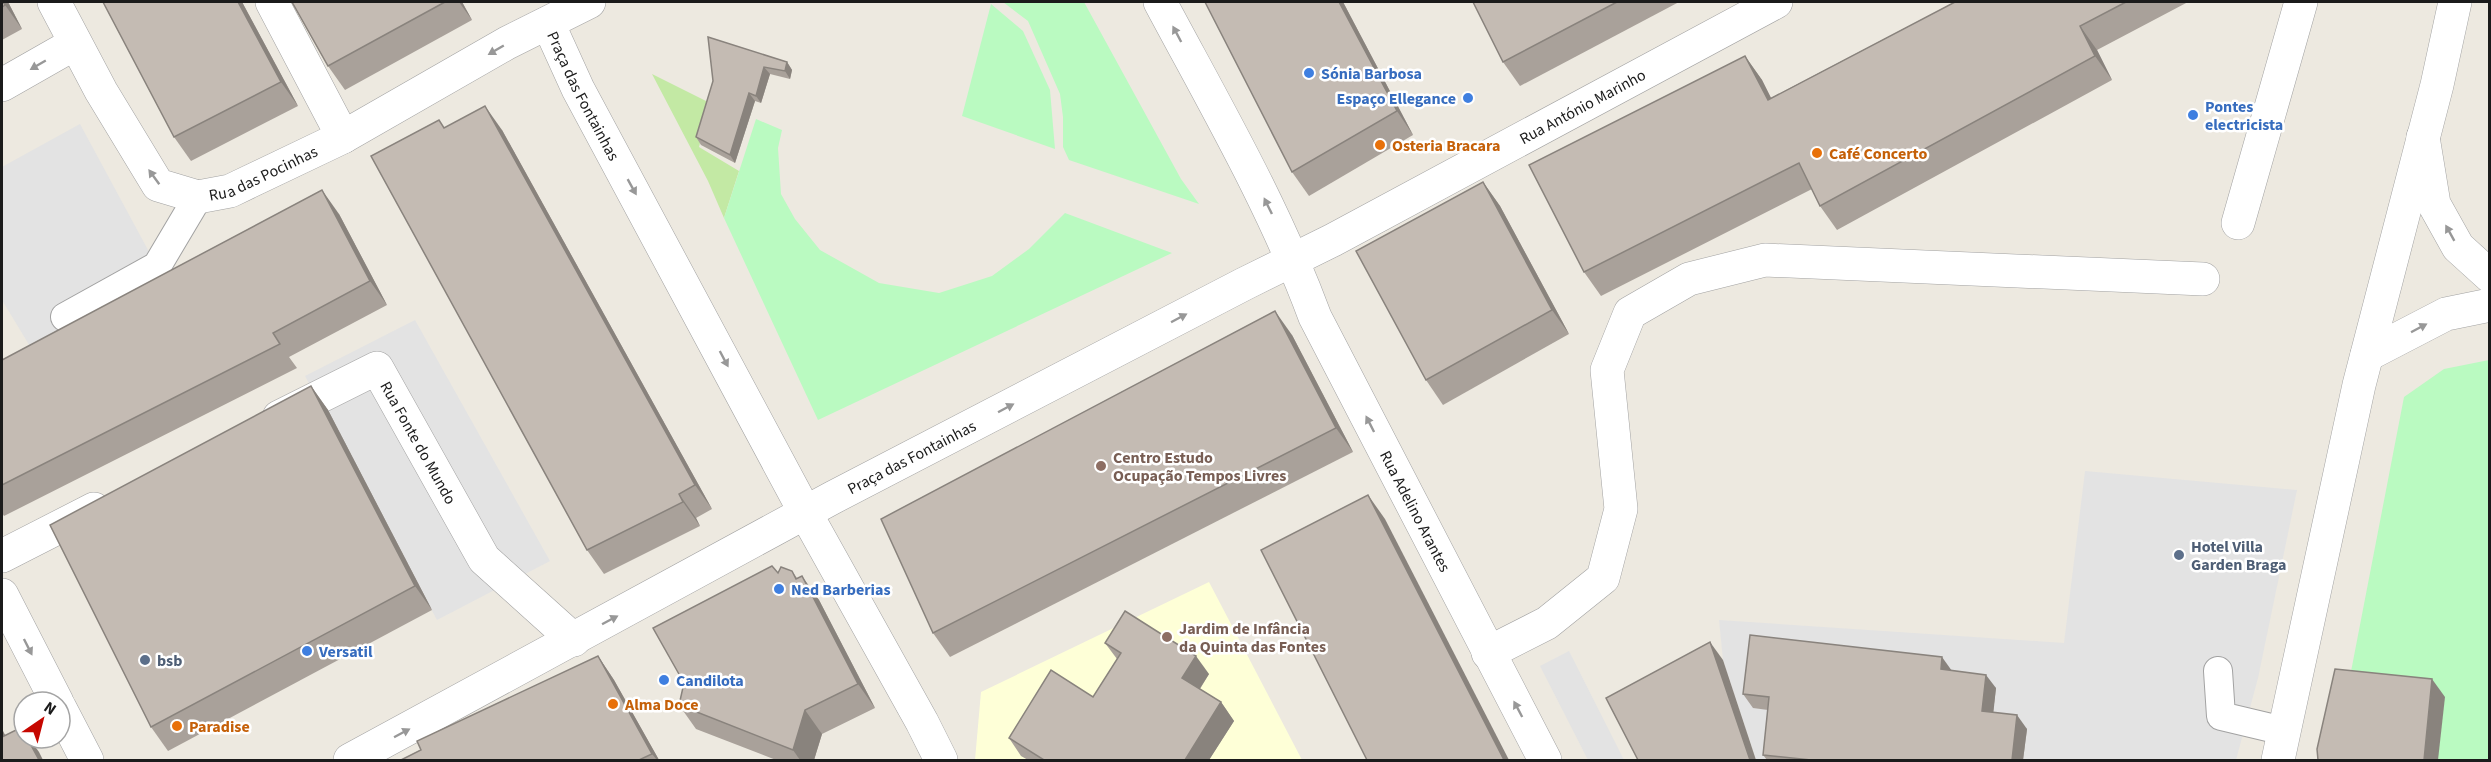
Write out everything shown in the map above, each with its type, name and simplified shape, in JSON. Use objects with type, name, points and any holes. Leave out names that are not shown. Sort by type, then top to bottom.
[{"type":"street","name":"Rua das Pocinhas","points":[[54,2],[74,44],[158,185],[198,197],[230,191],[343,137],[507,43],[548,23]]},
{"type":"street","points":[[272,2],[343,137]]},
{"type":"street","name":"Praça das Fontainhas","points":[[589,2],[548,23],[579,89],[806,514],[1294,259]]},
{"type":"street","points":[[1160,2],[1256,181],[1294,259]]},
{"type":"street","name":"Rua António Marinho","points":[[1294,259],[1776,2]]},
{"type":"street","points":[[2238,223],[2301,2]]},
{"type":"street","points":[[2281,746],[2367,355],[2456,2]]},
{"type":"street","points":[[2,85],[74,44]]},
{"type":"street","points":[[2423,137],[2434,204],[2458,247],[2490,276]]},
{"type":"street","name":"Rua Adelino Arantes","points":[[1294,259],[1315,317],[1545,760]]},
{"type":"street","points":[[1488,653],[1547,623],[1603,578],[1621,509],[1607,370],[1630,313],[1689,279],[1766,260],[2204,279]]},
{"type":"street","points":[[2367,355],[2446,314],[2490,305]]},
{"type":"street","name":"Rua Fonte do Mundo","points":[[250,431],[376,368],[484,559],[574,640]]},
{"type":"street","points":[[2,556],[124,494]]},
{"type":"street","points":[[350,760],[806,514],[941,760]]},
{"type":"street","points":[[2,595],[51,690]]},
{"type":"street","points":[[72,731],[87,760]]},
{"type":"lane","points":[[65,317],[157,266],[198,197]]},
{"type":"lane","points":[[2218,671],[2221,716],[2281,746]]},
{"type":"shaded area","points":[[80,124],[168,287],[34,353],[2,300],[2,167]]},
{"type":"shaded area","points":[[415,320],[550,561],[437,620],[305,376]]},
{"type":"shaded area","name":"Hotel Villa Garden Braga","points":[[2085,471],[2297,490],[2258,678],[2236,760],[1756,760],[1723,660],[1719,620],[2064,643]]},
{"type":"shaded area","name":"Jardim de Infância da Quinta das Fontes","points":[[1209,582],[1302,760],[975,760],[981,692]]},
{"type":"shaded area","points":[[1569,651],[1624,760],[1588,760],[1540,666]]},
{"type":"green space","points":[[1003,2],[1084,2],[1181,179],[1199,204],[1069,160],[1063,147],[1060,94],[1028,21]]},
{"type":"green space","points":[[991,4],[1023,31],[1050,90],[1055,149],[962,116]]},
{"type":"green space","points":[[652,74],[710,103],[699,147],[739,171],[724,218],[708,181]]},
{"type":"green space","points":[[756,119],[782,130],[778,148],[781,194],[795,219],[820,250],[879,283],[939,293],[992,276],[1029,249],[1065,213],[1172,253],[818,420],[724,218]]},
{"type":"green space","points":[[2489,360],[2489,760],[2331,760],[2348,687],[2404,397],[2444,369]]},
{"type":"building","points":[[103,2],[238,2],[281,82],[174,137]]},
{"type":"building","points":[[292,2],[445,2],[328,66]]},
{"type":"building","points":[[1205,2],[1339,2],[1397,111],[1292,172]]},
{"type":"building","points":[[1473,2],[1617,2],[1503,62]]},
{"type":"building","points":[[1955,2],[2126,2],[2080,26],[2095,56],[1820,206],[1799,163],[1584,272],[1529,165],[1745,56],[1768,100]]},
{"type":"building","points":[[708,37],[787,62],[785,71],[764,67],[756,96],[749,93],[730,155],[696,137],[713,81]]},
{"type":"building","points":[[485,106],[695,485],[679,494],[683,502],[587,550],[371,156],[439,120],[444,128]]},
{"type":"building","points":[[1483,182],[1552,310],[1426,380],[1356,251]]},
{"type":"building","points":[[322,190],[370,281],[273,333],[280,344],[2,485],[2,360]]},
{"type":"building","points":[[1275,311],[1336,428],[933,633],[881,519]]},
{"type":"building","points":[[311,386],[415,586],[151,727],[50,525]]},
{"type":"building","points":[[1368,495],[1504,760],[1367,760],[1261,550]]},
{"type":"building","points":[[772,566],[778,573],[781,567],[792,571],[796,579],[802,576],[858,684],[805,710],[793,750],[679,705],[684,683],[653,628]]},
{"type":"building","points":[[1125,611],[1196,656],[1182,678],[1221,702],[1185,760],[1044,760],[1009,738],[1051,670],[1093,697],[1121,653],[1105,643]]},
{"type":"building","points":[[1750,635],[1942,657],[1941,669],[1986,675],[1982,711],[2017,715],[2012,760],[1811,760],[1763,755],[1769,697],[1743,694]]},
{"type":"building","points":[[1710,642],[1750,760],[1638,760],[1606,698]]},
{"type":"building","points":[[598,656],[652,754],[639,760],[401,760],[421,750],[417,741]]},
{"type":"building","points":[[2335,669],[2432,679],[2424,760],[2318,760],[2317,749]]},
{"type":"building","points":[[12,732],[12,750],[34,750],[39,760],[2,760],[2,737]]},
{"type":"place","name":"Sónia Barbosa","points":[[1309,73]]},
{"type":"place","name":"Espaço Ellegance","points":[[1468,98]]},
{"type":"place","name":"Pontes electricista","points":[[2193,115]]},
{"type":"place","name":"Osteria Bracara","points":[[1380,145]]},
{"type":"place","name":"Café Concerto","points":[[1817,153]]},
{"type":"place","name":"Centro Estudo Ocupação Tempos Livres","points":[[1101,466]]},
{"type":"place","name":"Hotel Villa Garden Braga","points":[[2179,555]]},
{"type":"place","name":"Ned Barberias","points":[[779,589]]},
{"type":"place","name":"Jardim de Infância da Quinta das Fontes","points":[[1167,637]]},
{"type":"place","name":"Versatil","points":[[307,651]]},
{"type":"place","name":"bsb","points":[[145,660]]},
{"type":"place","name":"Candilota","points":[[664,680]]},
{"type":"place","name":"Alma Doce","points":[[613,704]]},
{"type":"place","name":"Paradise","points":[[177,726]]}]
